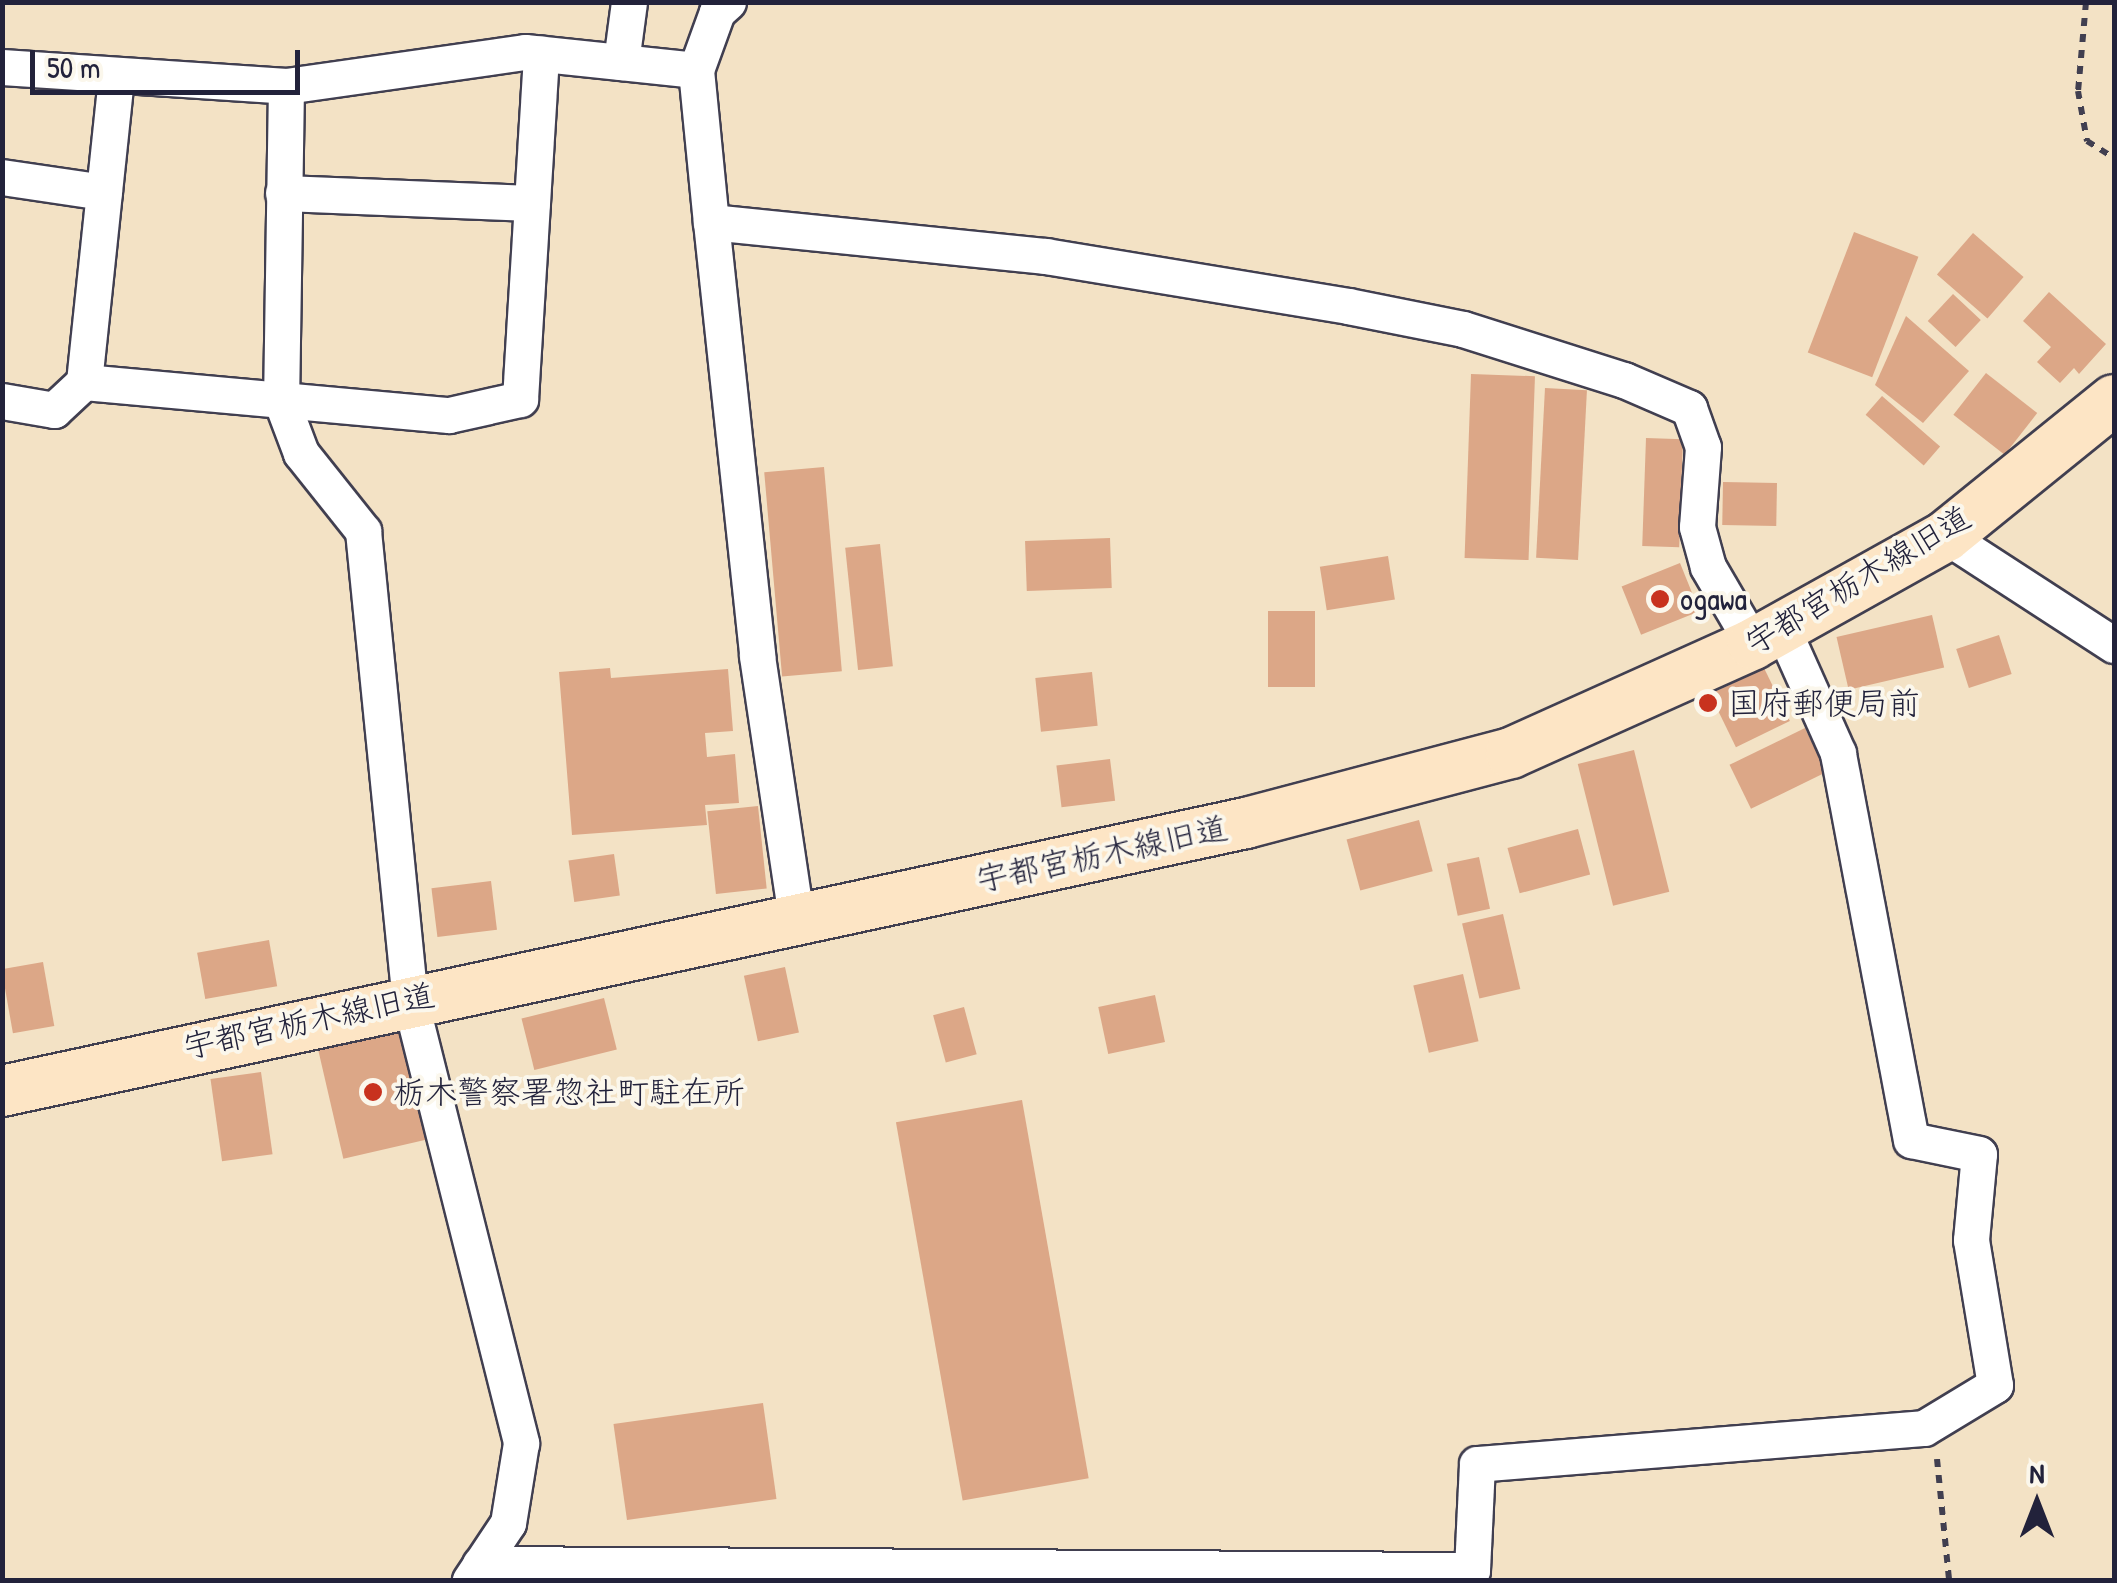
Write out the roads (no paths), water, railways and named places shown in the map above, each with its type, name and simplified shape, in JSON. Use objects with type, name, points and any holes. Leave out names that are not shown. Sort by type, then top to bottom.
[{"type":"street","points":[[621,62],[630,2]]},
{"type":"street","points":[[728,2],[717,12],[696,70],[757,656],[796,918]]},
{"type":"street","points":[[84,382],[449,415],[520,400],[540,54]]},
{"type":"street","points":[[2,67],[116,79],[286,86],[540,54],[696,70]]},
{"type":"street","points":[[2,401],[54,410],[84,382],[116,79]]},
{"type":"street","points":[[286,86],[281,400],[301,453],[364,530],[410,1000],[521,1444],[508,1523],[474,1572]]},
{"type":"street","points":[[2,177],[104,192]]},
{"type":"street","points":[[282,193],[532,203]]},
{"type":"street","points":[[474,1572],[1472,1570],[1477,1464],[1933,1422],[1995,1386],[1972,1240],[1979,1154],[1912,1140],[1838,753],[1768,636],[1708,566],[1700,540],[1703,447],[1689,408],[1624,380],[1463,330],[1348,306],[1046,256],[711,222]]},
{"type":"street","name":"宇都宮栃木線旧道","points":[[2,1091],[410,1000],[1246,823],[1511,753],[1768,636],[1946,536],[2114,400]]},
{"type":"street","points":[[1946,536],[2114,645]]},
{"type":"place","name":"ogawa","points":[[1660,599]]},
{"type":"place","name":"国府郵便局前","points":[[1708,703]]},
{"type":"place","name":"栃木警察署惣社町駐在所","points":[[373,1092]]}]
